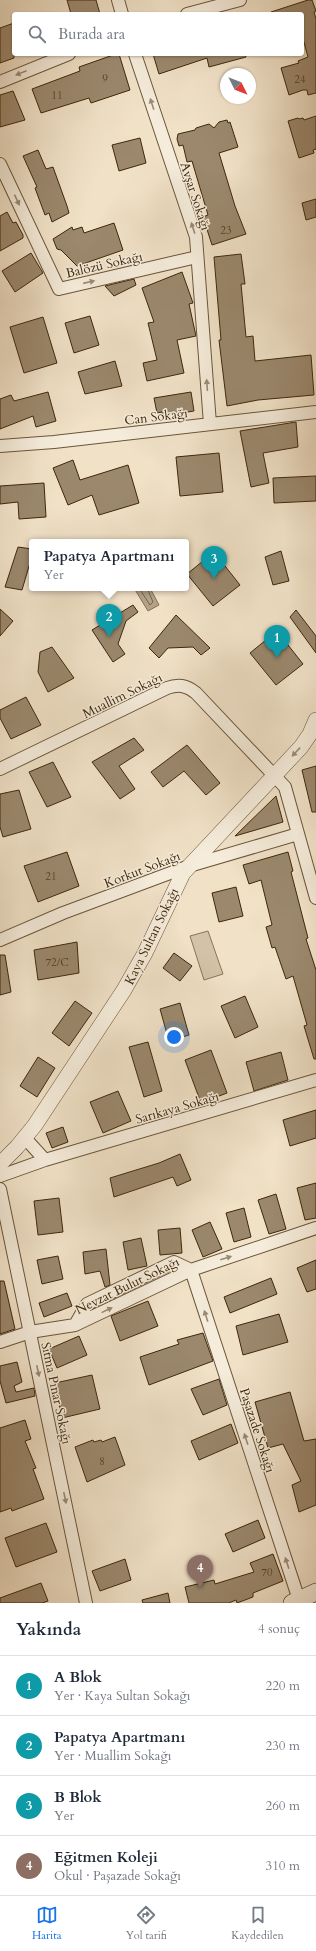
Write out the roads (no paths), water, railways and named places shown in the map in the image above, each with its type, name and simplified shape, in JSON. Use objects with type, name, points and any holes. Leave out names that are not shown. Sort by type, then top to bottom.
[{"type":"main road","points":[[296,1601],[316,1592]]},
{"type":"street","points":[[118,0],[121,12]]},
{"type":"street","points":[[195,12],[240,0]]},
{"type":"street","points":[[0,82],[64,56]]},
{"type":"street","name":"Avşar Sokağı","points":[[136,56],[196,237],[210,424]]},
{"type":"street","name":"Balözü Sokağı","points":[[0,164],[59,289],[197,257]]},
{"type":"street","name":"Can Sokağı","points":[[0,446],[54,442],[316,412]]},
{"type":"street","name":"Muallim Sokağı","points":[[0,769],[167,688],[179,685],[196,693],[274,776]]},
{"type":"street","name":"Kaya Sultan Sokağı","points":[[0,1164],[25,1138],[124,990],[144,953],[179,880],[189,866],[307,740],[316,720]]},
{"type":"street","points":[[274,776],[287,792],[316,898]]},
{"type":"street","name":"Korkut Sokağı","points":[[0,940],[63,913],[189,866],[298,834]]},
{"type":"street","name":"Sarıkaya Sokağı","points":[[0,1176],[45,1160],[316,1080]]},
{"type":"street","points":[[25,1138],[45,1160]]},
{"type":"street","name":"Sıtma Pınar Sokağı","points":[[0,1189],[86,1603]]},
{"type":"street","name":"Nevzat Bulut Sokağı","points":[[0,1342],[30,1332],[75,1325],[190,1270],[316,1228]]},
{"type":"street","name":"Paşazade Sokağı","points":[[190,1270],[296,1601]]},
{"type":"water","points":[[136,591],[152,591],[159,605],[148,611]]},
{"type":"place","name":"B Blok","points":[[214,579]]},
{"type":"place","name":"Papatya Apartmanı","points":[[109,637]]},
{"type":"place","name":"A Blok","points":[[277,658]]},
{"type":"place","name":"Eğitmen Koleji","points":[[200,1588]]}]
